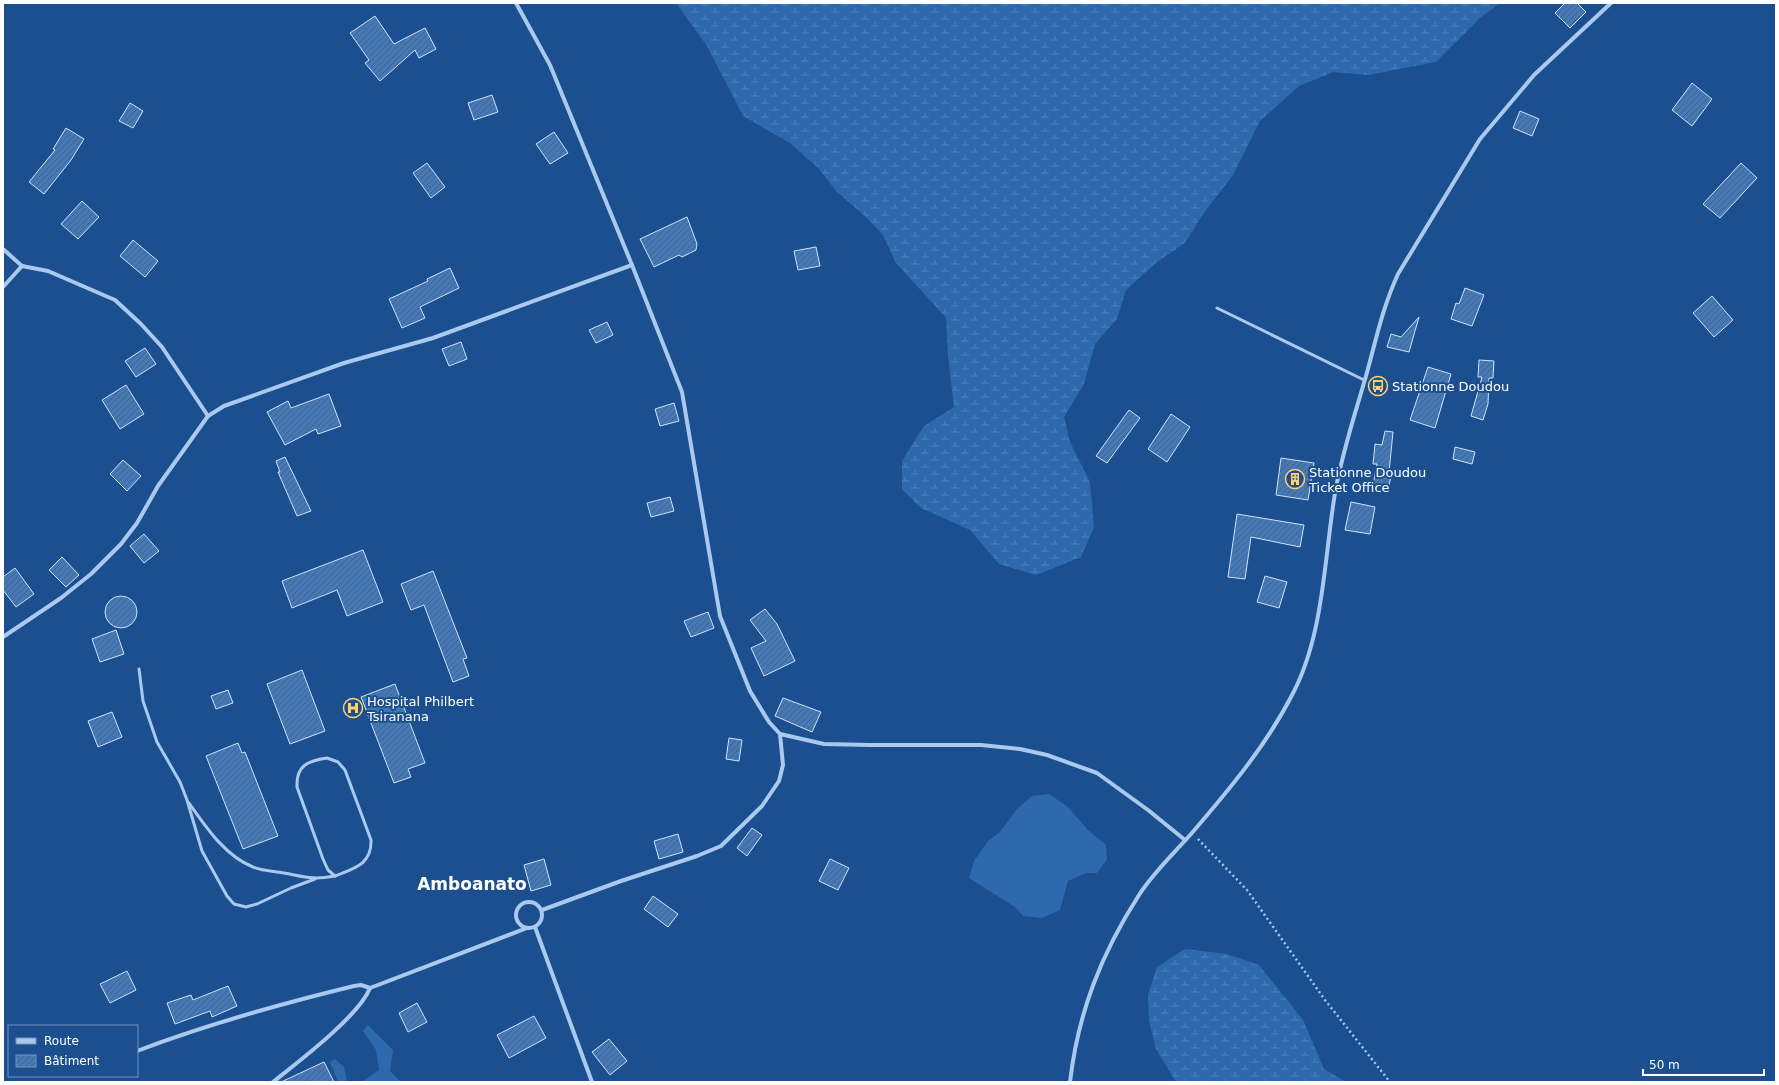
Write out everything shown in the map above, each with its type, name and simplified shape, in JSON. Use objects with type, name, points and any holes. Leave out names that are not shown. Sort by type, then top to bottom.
[{"type":"street","points":[[516,3],[550,65],[682,392],[720,616],[750,691],[769,722],[780,734],[824,744],[871,746],[981,745],[1047,755],[1097,773],[1148,810],[1185,840]]},
{"type":"street","points":[[1070,1082],[1077,1031],[1101,964],[1140,894],[1220,800],[1266,741],[1292,696],[1306,664],[1319,613],[1335,491],[1344,452],[1378,327],[1398,274],[1480,139],[1534,75],[1611,3]]},
{"type":"street","points":[[3,249],[22,266],[48,271],[115,300],[141,324],[162,347],[208,416]]},
{"type":"street","points":[[3,637],[61,598],[91,574],[121,544],[137,523],[158,486],[208,416],[224,406],[344,363],[433,338],[632,265]]},
{"type":"street","points":[[3,287],[22,266]]},
{"type":"street","points":[[542,910],[621,880],[697,856],[721,846],[762,806],[779,781],[784,765],[780,734]]},
{"type":"street","points":[[273,1082],[307,1055],[343,1022],[361,1003],[370,988],[527,928],[536,927],[542,919],[542,910],[536,902],[527,901],[518,906],[515,914],[518,923],[527,928]]},
{"type":"street","points":[[536,927],[592,1082]]},
{"type":"street","points":[[138,1051],[235,1017],[294,1001],[354,986],[361,985],[370,988]]},
{"type":"lane","points":[[1216,308],[1364,380]]},
{"type":"lane","points":[[139,669],[143,701],[157,742],[180,782],[187,800],[202,851],[227,896],[234,904],[246,907],[257,904],[291,888],[315,879],[335,876],[354,869],[366,860],[371,851],[371,840],[345,770],[338,762],[327,758],[312,760],[302,767],[296,775],[296,787],[323,859],[328,870],[335,876]]},
{"type":"lane","points":[[187,800],[219,842],[240,861],[255,868],[315,879]]},
{"type":"path","points":[[1192,833],[1247,890],[1325,1000],[1390,1082]]},
{"type":"green space","points":[[676,3],[1500,3],[1480,18],[1436,62],[1368,75],[1333,72],[1299,86],[1260,121],[1233,175],[1203,214],[1185,243],[1157,262],[1126,290],[1117,319],[1095,344],[1084,384],[1064,417],[1070,442],[1090,482],[1094,527],[1081,557],[1036,575],[999,564],[970,530],[921,508],[902,489],[902,461],[924,426],[954,407],[948,356],[946,318],[896,263],[883,235],[867,218],[836,191],[818,168],[790,143],[743,116],[707,46]]},
{"type":"green space","points":[[1049,794],[1068,807],[1088,830],[1106,845],[1107,859],[1097,873],[1086,873],[1068,881],[1060,910],[1042,918],[1023,916],[1015,907],[969,878],[974,861],[988,841],[1000,832],[1017,809],[1032,796]]},
{"type":"green space","points":[[1185,949],[1227,954],[1259,965],[1303,1020],[1324,1069],[1346,1082],[1176,1082],[1156,1049],[1149,1021],[1148,995],[1157,967]]},
{"type":"green space","points":[[368,1025],[393,1050],[390,1071],[401,1082],[362,1082],[379,1070],[376,1050],[363,1031]]},
{"type":"green space","points":[[335,1059],[344,1067],[347,1082],[338,1082],[330,1062]]},
{"type":"building","points":[[1565,3],[1577,3],[1586,12],[1570,28],[1555,13]]},
{"type":"building","points":[[375,16],[394,44],[425,28],[436,49],[419,58],[415,50],[380,81],[365,63],[369,60],[350,33]]},
{"type":"building","points":[[1692,83],[1712,99],[1692,126],[1672,110]]},
{"type":"building","points":[[492,95],[498,112],[474,120],[468,103]]},
{"type":"building","points":[[130,103],[143,111],[133,128],[119,121]]},
{"type":"building","points":[[1520,111],[1539,119],[1532,136],[1513,128]]},
{"type":"building","points":[[66,128],[84,139],[71,160],[44,194],[29,182],[55,150],[53,149]]},
{"type":"building","points":[[554,132],[568,153],[550,164],[536,144]]},
{"type":"building","points":[[427,163],[445,187],[431,198],[413,173]]},
{"type":"building","points":[[1741,163],[1757,178],[1720,218],[1703,204]]},
{"type":"building","points":[[82,201],[99,217],[78,239],[61,224]]},
{"type":"building","points":[[687,217],[697,244],[696,250],[682,257],[679,255],[654,267],[640,239]]},
{"type":"building","points":[[133,240],[158,261],[145,277],[120,256]]},
{"type":"building","points":[[816,247],[820,266],[798,270],[794,251]]},
{"type":"building","points":[[450,268],[459,288],[420,307],[425,318],[402,328],[389,299],[428,281],[427,279]]},
{"type":"building","points":[[1465,288],[1484,295],[1472,326],[1451,319],[1456,303],[1459,304]]},
{"type":"building","points":[[1712,296],[1733,320],[1714,337],[1693,313]]},
{"type":"building","points":[[1419,317],[1409,352],[1387,347],[1391,334],[1401,337]]},
{"type":"building","points":[[607,322],[613,335],[596,343],[589,330]]},
{"type":"building","points":[[461,342],[467,359],[449,366],[442,349]]},
{"type":"building","points":[[145,348],[156,364],[136,377],[125,361]]},
{"type":"building","points":[[1479,360],[1494,361],[1493,378],[1489,378],[1488,404],[1483,420],[1471,416],[1482,377],[1478,377]]},
{"type":"building","points":[[1428,367],[1451,374],[1435,428],[1410,420]]},
{"type":"building","points":[[126,385],[144,414],[120,429],[102,400]]},
{"type":"building","points":[[329,394],[341,426],[318,434],[316,429],[285,445],[267,412],[288,401],[291,408]]},
{"type":"building","points":[[674,403],[679,421],[660,426],[655,409]]},
{"type":"building","points":[[1129,410],[1140,418],[1107,463],[1096,456]]},
{"type":"building","points":[[1171,414],[1190,427],[1167,462],[1148,449]]},
{"type":"building","points":[[1385,431],[1393,432],[1389,472],[1392,473],[1388,489],[1373,485],[1377,464],[1373,464],[1375,444],[1382,445]]},
{"type":"building","points":[[1455,447],[1475,452],[1472,464],[1453,459]]},
{"type":"building","points":[[285,457],[311,511],[297,516],[278,472],[280,472],[276,461]]},
{"type":"building","name":"Stationne Doudou Ticket Office","points":[[1281,458],[1314,463],[1308,500],[1276,495]]},
{"type":"building","points":[[123,460],[141,476],[127,491],[110,474]]},
{"type":"building","points":[[670,497],[674,511],[651,517],[647,503]]},
{"type":"building","points":[[1351,502],[1375,507],[1370,534],[1345,530]]},
{"type":"building","points":[[1237,514],[1304,525],[1300,547],[1251,537],[1245,579],[1228,577]]},
{"type":"building","points":[[144,534],[159,551],[144,563],[130,546]]},
{"type":"building","points":[[363,550],[383,602],[347,616],[337,590],[292,608],[282,581]]},
{"type":"building","points":[[62,557],[79,575],[66,587],[49,570]]},
{"type":"building","points":[[15,568],[34,594],[16,607],[3,590],[3,577]]},
{"type":"building","points":[[433,571],[467,658],[463,659],[469,676],[453,682],[424,605],[411,610],[401,584]]},
{"type":"building","points":[[1265,576],[1287,582],[1279,608],[1257,602]]},
{"type":"building","points":[[118,596],[124,596],[133,600],[137,612],[133,624],[124,628],[118,628],[109,624],[105,615],[105,609],[109,600]]},
{"type":"building","points":[[765,609],[777,624],[795,661],[764,676],[751,648],[766,641],[750,620]]},
{"type":"building","points":[[708,612],[714,628],[691,637],[684,621]]},
{"type":"building","points":[[116,630],[124,654],[100,662],[92,639]]},
{"type":"building","points":[[302,670],[325,731],[290,744],[267,684]]},
{"type":"building","points":[[395,684],[425,763],[408,769],[411,777],[394,783],[361,697]]},
{"type":"building","points":[[228,690],[233,703],[216,709],[211,696]]},
{"type":"building","points":[[783,698],[821,712],[812,732],[775,716]]},
{"type":"building","points":[[112,712],[122,737],[98,747],[88,721]]},
{"type":"building","points":[[729,738],[742,740],[739,761],[726,759]]},
{"type":"building","points":[[238,743],[242,753],[245,752],[278,836],[243,849],[206,756]]},
{"type":"building","points":[[752,828],[762,835],[747,856],[737,848]]},
{"type":"building","points":[[678,834],[683,852],[659,859],[654,841]]},
{"type":"building","points":[[544,859],[551,885],[531,891],[524,865]]},
{"type":"building","points":[[830,859],[849,868],[838,890],[819,881]]},
{"type":"building","points":[[653,896],[678,914],[668,927],[644,909]]},
{"type":"building","points":[[127,971],[136,990],[110,1003],[100,984]]},
{"type":"building","points":[[228,986],[237,1006],[212,1017],[210,1011],[175,1024],[167,1003],[191,995],[193,1000]]},
{"type":"building","points":[[417,1003],[427,1022],[408,1032],[399,1013]]},
{"type":"building","points":[[534,1016],[546,1038],[509,1058],[497,1035]]},
{"type":"building","points":[[609,1039],[627,1061],[610,1075],[592,1052]]},
{"type":"building","points":[[324,1062],[334,1082],[281,1082]]},
{"type":"place","name":"Stationne Doudou","points":[[1378,386]]},
{"type":"place","name":"Stationne Doudou Ticket Office","points":[[1295,479]]},
{"type":"place","name":"Hospital Philbert Tsiranana","points":[[353,708]]},
{"type":"district","name":"Amboanato","points":[[472,884]]}]
